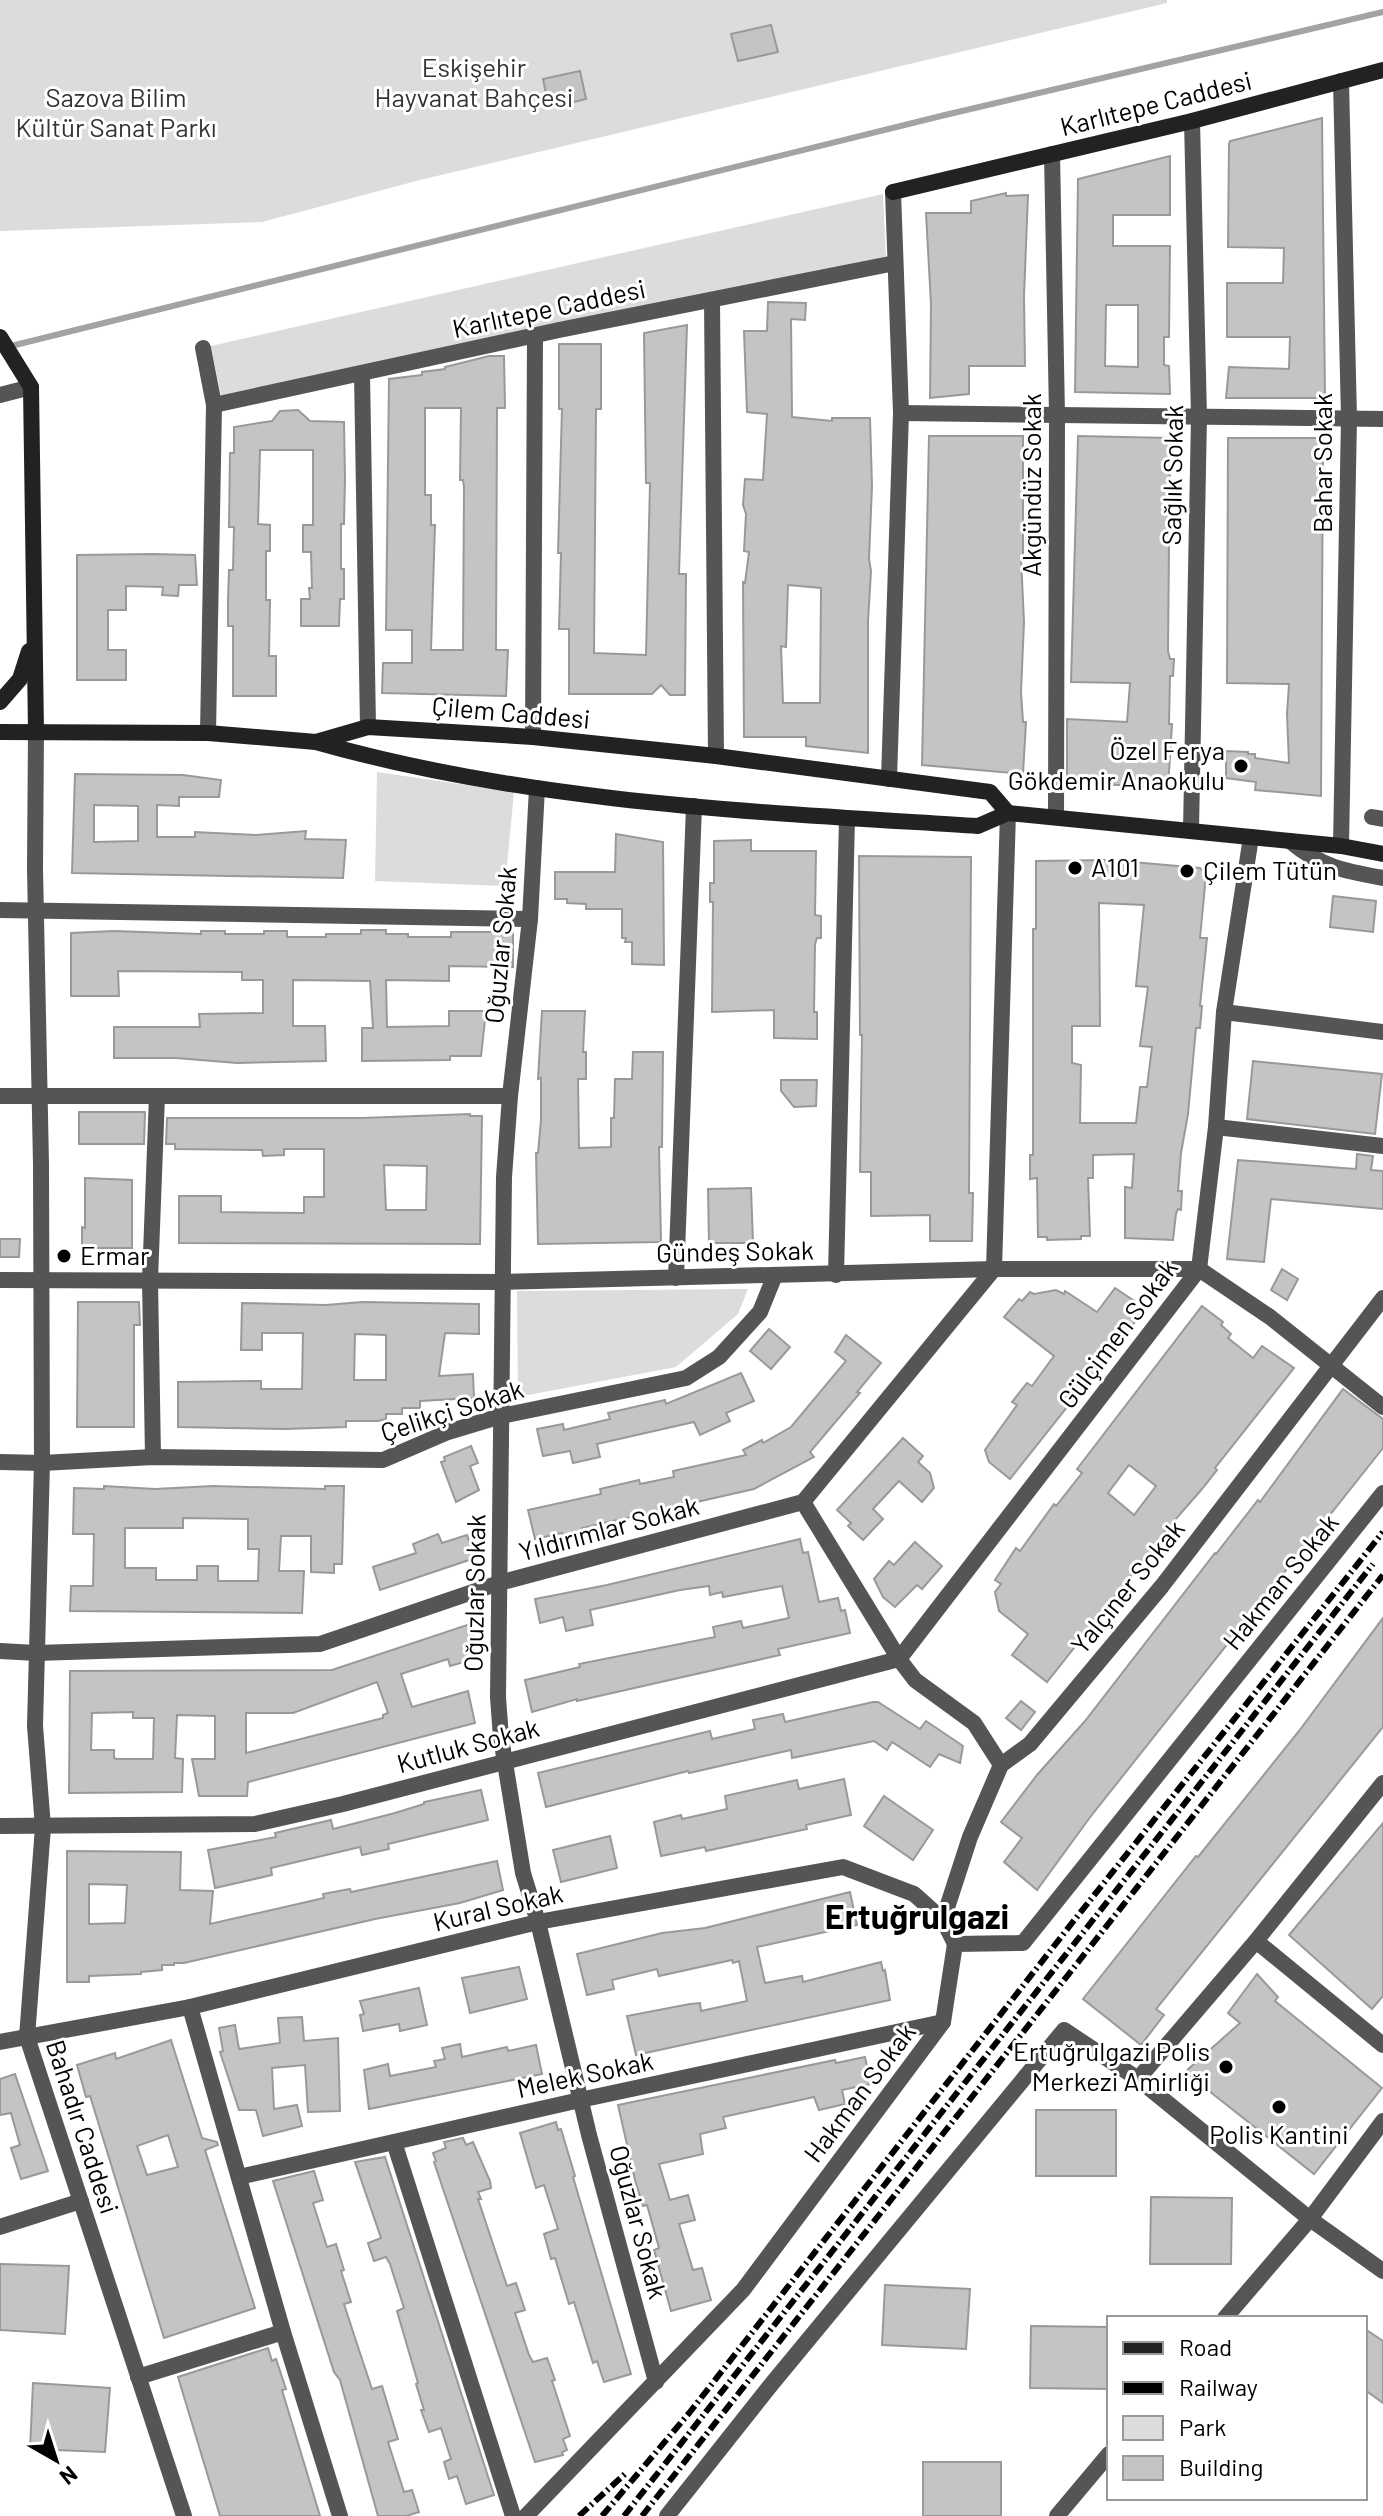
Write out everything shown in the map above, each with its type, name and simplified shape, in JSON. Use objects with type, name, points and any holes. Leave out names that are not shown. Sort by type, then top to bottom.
[{"type":"main road","name":"Karlıtepe Caddesi","points":[[893,192],[1192,121],[1383,70]]},
{"type":"main road","points":[[0,337],[31,387],[36,731]]},
{"type":"main road","points":[[0,702],[20,679],[28,659],[34,626]]},
{"type":"main road","name":"Çilem Caddesi","points":[[0,732],[208,733],[316,742],[368,727],[533,737],[716,756],[990,792],[1008,813]]},
{"type":"main road","points":[[316,742],[370,758],[537,788],[694,806],[978,826],[1008,813],[1347,847],[1383,854]]},
{"type":"street","name":"Bahar Sokak","points":[[1341,81],[1349,418],[1347,847]]},
{"type":"street","name":"Sağlık Sokak","points":[[1191,830],[1199,417],[1192,121]]},
{"type":"street","name":"Akgündüz Sokak","points":[[1052,154],[1057,414],[1056,817]]},
{"type":"street","points":[[889,779],[901,413],[893,192]]},
{"type":"street","name":"Karlıtepe Caddesi","points":[[214,405],[895,263]]},
{"type":"street","points":[[712,300],[716,756]]},
{"type":"street","points":[[533,737],[535,336]]},
{"type":"street","points":[[203,348],[214,405],[208,733]]},
{"type":"street","points":[[362,374],[368,727]]},
{"type":"street","points":[[0,395],[31,387]]},
{"type":"street","points":[[901,413],[1383,419]]},
{"type":"street","name":"Bahadır Caddesi","points":[[36,731],[42,1463],[35,1726],[43,1827],[27,2037],[184,2516]]},
{"type":"street","name":"Oğuzlar Sokak","points":[[537,788],[530,919],[504,1177],[498,1697],[504,1761],[523,1873],[656,2382]]},
{"type":"street","points":[[676,1278],[694,806]]},
{"type":"street","points":[[1001,1765],[974,1723],[915,1680],[899,1659],[803,1502],[994,1269],[1008,813]]},
{"type":"street","points":[[836,1275],[847,818]]},
{"type":"street","name":"Gülçimen Sokak","points":[[899,1659],[1199,1269],[1216,1127],[1224,1012],[1251,837]]},
{"type":"street","points":[[1290,841],[1312,859],[1347,872],[1383,878]]},
{"type":"street","points":[[0,910],[530,919]]},
{"type":"street","points":[[1224,1012],[1383,1032]]},
{"type":"street","points":[[0,1096],[510,1096]]},
{"type":"street","points":[[153,1457],[150,1280],[157,1096]]},
{"type":"street","points":[[1216,1127],[1383,1146]]},
{"type":"street","name":"Gündeş Sokak","points":[[0,1280],[503,1282],[994,1269],[1199,1269]]},
{"type":"street","points":[[1199,1269],[1270,1317],[1383,1407]]},
{"type":"street","name":"Çelikçi Sokak","points":[[0,1462],[153,1457],[383,1460],[448,1432],[501,1416],[686,1378],[719,1357],[760,1312],[775,1275]]},
{"type":"street","name":"Yalçıner Sokak","points":[[943,1920],[970,1837],[1001,1765],[1030,1744],[1162,1586],[1383,1298]]},
{"type":"street","name":"Hakman Sokak","points":[[526,2516],[743,2290],[943,2022],[955,1944],[1023,1943],[1383,1493]]},
{"type":"street","name":"Yıldırımlar Sokak","points":[[0,1651],[36,1653],[320,1644],[499,1583],[803,1502]]},
{"type":"street","name":"Kutluk Sokak","points":[[0,1826],[255,1824],[343,1804],[899,1659]]},
{"type":"street","points":[[1138,2079],[1256,1941],[1383,1783]]},
{"type":"street","name":"Kural Sokak","points":[[0,2042],[190,2007],[538,1922],[843,1867],[914,1894],[943,1920],[955,1944]]},
{"type":"street","points":[[1256,1941],[1382,2042]]},
{"type":"street","points":[[190,2007],[283,2332],[340,2516]]},
{"type":"street","name":"Melek Sokak","points":[[239,2177],[943,2022]]},
{"type":"street","points":[[667,2516],[770,2386],[1064,2030],[1138,2079],[1310,2219],[1383,2271]]},
{"type":"street","points":[[1227,2316],[1310,2219],[1383,2121]]},
{"type":"street","points":[[394,2142],[513,2516]]},
{"type":"street","points":[[0,2227],[81,2201]]},
{"type":"street","points":[[138,2377],[283,2332]]},
{"type":"street","points":[[1057,2516],[1107,2456]]},
{"type":"green space","name":"Sazova Bilim Kültür Sanat Parkı","points":[[0,0],[1167,0],[1167,3],[420,180],[262,222],[0,231]]},
{"type":"green space","points":[[883,194],[886,257],[221,396],[211,346]]},
{"type":"green space","points":[[377,772],[514,792],[505,886],[375,881]]},
{"type":"green space","points":[[748,1289],[738,1314],[676,1367],[518,1397],[517,1291]]},
{"type":"building","points":[[771,25],[778,52],[738,61],[731,34]]},
{"type":"building","points":[[580,71],[586,99],[549,108],[543,79]]},
{"type":"building","points":[[1322,118],[1325,398],[1226,398],[1229,367],[1289,369],[1290,337],[1227,337],[1227,283],[1283,283],[1284,248],[1228,247],[1230,141]]},
{"type":"building","points":[[1170,156],[1170,215],[1113,215],[1113,246],[1170,246],[1169,337],[1164,337],[1164,365],[1169,366],[1170,394],[1075,392],[1078,179]],"holes":[[[1106,305],[1138,305],[1138,367],[1105,366]]]},
{"type":"building","points":[[1006,193],[1006,196],[1028,195],[1025,366],[969,366],[969,394],[930,398],[931,304],[926,213],[971,213],[971,201]]},
{"type":"building","points":[[768,302],[806,303],[805,320],[791,319],[792,417],[832,421],[832,418],[870,418],[872,486],[868,753],[806,746],[806,737],[744,737],[743,582],[749,552],[744,551],[746,514],[743,505],[745,479],[763,480],[767,414],[747,412],[744,331],[767,331]],"holes":[[[788,585],[821,588],[820,703],[783,703],[781,646],[786,647]]]},
{"type":"building","points":[[687,325],[679,574],[686,574],[685,695],[670,695],[661,685],[652,694],[569,694],[569,629],[559,629],[562,409],[559,409],[559,344],[601,344],[601,409],[596,409],[594,653],[646,655],[650,483],[646,483],[644,333]]},
{"type":"building","points":[[489,356],[504,356],[505,408],[497,408],[496,650],[508,650],[506,696],[382,693],[383,663],[412,663],[412,630],[386,630],[389,379],[422,375],[422,372]],"holes":[[[425,408],[461,408],[463,650],[431,650],[435,525],[431,525],[431,495],[425,495]]]},
{"type":"building","points":[[298,410],[310,421],[344,422],[341,569],[344,569],[344,599],[340,599],[339,626],[301,626],[301,599],[310,599],[309,588],[312,588],[311,552],[303,552],[303,525],[313,525],[313,450],[260,450],[258,524],[270,525],[270,551],[266,551],[266,600],[270,600],[269,656],[276,656],[276,696],[233,696],[233,626],[228,626],[228,599],[229,570],[233,570],[234,527],[229,527],[230,453],[234,453],[234,427],[272,421],[280,411]]},
{"type":"building","points":[[929,436],[1023,436],[1021,558],[1024,622],[1021,692],[1023,722],[1026,722],[1023,774],[922,765]]},
{"type":"building","points":[[1078,436],[1170,438],[1168,651],[1170,659],[1174,659],[1173,676],[1170,676],[1169,724],[1172,724],[1168,788],[1067,782],[1067,719],[1127,722],[1130,683],[1071,682]]},
{"type":"building","points":[[1228,438],[1323,438],[1321,796],[1255,790],[1256,782],[1226,778],[1226,751],[1248,752],[1255,754],[1255,758],[1289,763],[1289,684],[1227,683]]},
{"type":"building","points":[[77,555],[195,555],[197,585],[179,585],[178,596],[162,595],[163,587],[126,586],[126,610],[108,610],[108,650],[126,650],[126,680],[77,680]]},
{"type":"building","points":[[75,774],[183,775],[221,780],[219,797],[179,797],[179,806],[157,805],[157,837],[195,837],[195,832],[256,835],[306,831],[305,839],[346,840],[343,878],[72,873]],"holes":[[[94,805],[138,806],[138,841],[94,842]]]},
{"type":"building","points":[[616,834],[663,842],[664,965],[632,964],[632,942],[625,942],[626,938],[622,938],[622,909],[586,909],[586,904],[555,899],[555,872],[615,872]]},
{"type":"building","points":[[751,840],[751,851],[816,851],[815,915],[821,916],[821,938],[817,938],[815,944],[814,1012],[817,1012],[817,1039],[774,1038],[774,1010],[712,1012],[713,902],[710,902],[710,883],[714,883],[714,841]]},
{"type":"building","points":[[859,856],[971,857],[969,1193],[973,1193],[972,1241],[930,1241],[930,1215],[871,1216],[871,1172],[860,1172],[862,1035]]},
{"type":"building","points":[[1110,860],[1200,868],[1206,875],[1200,938],[1207,938],[1202,1006],[1200,1028],[1196,1028],[1181,1153],[1178,1191],[1182,1191],[1181,1210],[1178,1209],[1176,1214],[1173,1240],[1125,1238],[1125,1187],[1132,1188],[1134,1154],[1093,1155],[1093,1178],[1088,1178],[1090,1236],[1047,1240],[1047,1237],[1038,1237],[1037,1178],[1030,1179],[1030,1155],[1033,1155],[1036,861]],"holes":[[[1099,903],[1144,905],[1136,986],[1148,987],[1140,1046],[1152,1047],[1147,1087],[1140,1087],[1136,1123],[1080,1123],[1081,1065],[1072,1063],[1072,1026],[1100,1026]]]},
{"type":"building","points":[[1333,896],[1376,901],[1373,932],[1330,927]]},
{"type":"building","points":[[361,930],[386,930],[386,934],[408,934],[408,937],[451,937],[451,932],[513,932],[513,967],[449,966],[449,981],[386,980],[387,1027],[449,1026],[449,1011],[486,1011],[481,1056],[450,1056],[450,1060],[362,1061],[362,1028],[373,1028],[370,981],[293,980],[293,1026],[325,1026],[326,1061],[237,1063],[176,1058],[114,1058],[114,1027],[200,1027],[199,1014],[263,1013],[263,980],[242,980],[242,972],[118,971],[119,996],[71,996],[71,933],[201,934],[201,931],[225,931],[225,934],[264,934],[264,931],[287,931],[287,937],[326,937],[326,934],[361,934]]},
{"type":"building","points":[[542,1011],[585,1011],[583,1052],[586,1052],[586,1079],[578,1079],[579,1148],[611,1147],[615,1079],[632,1079],[633,1052],[663,1052],[662,1147],[659,1147],[661,1242],[538,1244],[536,1153],[541,1120],[541,1078],[538,1079]]},
{"type":"building","points":[[1253,1061],[1382,1074],[1375,1134],[1247,1119]]},
{"type":"building","points":[[781,1080],[817,1080],[816,1106],[794,1107],[781,1091]]},
{"type":"building","points":[[79,1112],[145,1112],[144,1144],[79,1144]]},
{"type":"building","points":[[482,1116],[480,1244],[179,1243],[179,1196],[221,1196],[221,1212],[304,1213],[304,1197],[324,1197],[324,1149],[284,1149],[284,1155],[263,1156],[262,1150],[175,1149],[175,1144],[166,1144],[167,1118]],"holes":[[[384,1165],[427,1166],[426,1210],[386,1210]]]},
{"type":"building","points":[[1357,1154],[1373,1156],[1371,1170],[1383,1171],[1383,1209],[1271,1199],[1264,1262],[1227,1259],[1238,1160],[1356,1169]]},
{"type":"building","points":[[85,1178],[132,1180],[132,1248],[82,1248]]},
{"type":"building","points":[[751,1188],[753,1243],[709,1243],[708,1189]]},
{"type":"building","points":[[0,1239],[20,1239],[19,1257],[0,1257]]},
{"type":"building","points":[[1282,1269],[1298,1279],[1287,1300],[1271,1290]]},
{"type":"building","points":[[1115,1288],[1145,1308],[1090,1384],[1087,1382],[1010,1479],[989,1462],[985,1450],[1017,1405],[1012,1402],[1027,1383],[1032,1386],[1054,1356],[1004,1317],[1019,1299],[1022,1301],[1030,1292],[1056,1290],[1064,1294],[1065,1291],[1097,1312]]},
{"type":"building","points":[[78,1302],[139,1302],[140,1325],[134,1325],[134,1427],[77,1427]]},
{"type":"building","points":[[362,1302],[479,1304],[479,1334],[445,1333],[439,1376],[473,1374],[474,1398],[420,1401],[420,1408],[402,1408],[402,1414],[386,1414],[386,1419],[378,1421],[346,1421],[346,1427],[178,1427],[178,1382],[261,1381],[261,1389],[302,1389],[303,1333],[262,1333],[262,1350],[241,1350],[242,1303],[326,1305]],"holes":[[[355,1334],[386,1335],[386,1380],[354,1380]]]},
{"type":"building","points":[[1202,1306],[1223,1322],[1221,1325],[1231,1334],[1228,1338],[1253,1358],[1262,1346],[1294,1368],[1215,1468],[1217,1470],[1047,1682],[1012,1655],[1028,1634],[999,1611],[995,1592],[1001,1584],[995,1580],[1016,1548],[1020,1551],[1054,1504],[1056,1506],[1082,1473],[1077,1469]],"holes":[[[1129,1465],[1156,1486],[1134,1515],[1108,1493]]]},
{"type":"building","points":[[769,1329],[790,1347],[771,1369],[750,1351]]},
{"type":"building","points":[[846,1335],[881,1363],[810,1452],[814,1457],[754,1489],[582,1528],[582,1531],[535,1539],[528,1510],[601,1494],[600,1489],[639,1480],[640,1484],[674,1477],[673,1471],[746,1455],[743,1450],[791,1427],[846,1361],[835,1352]]},
{"type":"building","points":[[741,1373],[754,1401],[726,1413],[730,1421],[700,1435],[694,1422],[597,1444],[600,1457],[573,1463],[570,1451],[543,1456],[537,1429],[563,1424],[564,1430],[610,1419],[608,1413],[665,1400],[666,1404]]},
{"type":"building","points":[[1343,1389],[1383,1419],[1383,1448],[1091,1816],[1037,1890],[1004,1862],[1022,1838],[1001,1822],[1085,1721],[1215,1553],[1258,1500],[1260,1502]]},
{"type":"building","points":[[903,1438],[923,1456],[918,1462],[930,1473],[934,1488],[922,1502],[899,1481],[873,1509],[883,1519],[863,1540],[837,1510]]},
{"type":"building","points":[[471,1446],[478,1463],[470,1466],[479,1490],[456,1502],[441,1462],[445,1461],[444,1457]]},
{"type":"building","points":[[104,1486],[325,1489],[325,1486],[344,1486],[342,1564],[334,1564],[334,1573],[311,1572],[311,1536],[281,1536],[279,1571],[304,1571],[302,1613],[70,1611],[71,1586],[93,1586],[94,1534],[73,1534],[74,1488],[104,1489]],"holes":[[[183,1518],[248,1519],[248,1549],[259,1549],[258,1581],[218,1581],[218,1566],[197,1566],[197,1580],[156,1580],[156,1568],[125,1568],[125,1528],[183,1528]]]},
{"type":"building","points":[[438,1534],[442,1543],[467,1535],[475,1558],[380,1590],[373,1567],[416,1553],[413,1544]]},
{"type":"building","points":[[800,1539],[803,1553],[808,1552],[819,1602],[838,1598],[841,1611],[845,1610],[850,1633],[778,1649],[780,1655],[577,1699],[532,1712],[525,1680],[580,1667],[579,1664],[715,1637],[713,1627],[741,1621],[743,1628],[789,1618],[782,1586],[723,1597],[722,1592],[710,1595],[709,1586],[680,1590],[590,1610],[593,1625],[566,1631],[563,1617],[540,1623],[535,1599]]},
{"type":"building","points":[[915,1542],[942,1566],[922,1589],[917,1585],[895,1607],[883,1597],[874,1579],[889,1561],[894,1565]]},
{"type":"building","points":[[1383,1618],[1383,1727],[1156,2009],[1164,2015],[1141,2045],[1083,1999],[1299,1731]]},
{"type":"building","points":[[473,1623],[474,1659],[450,1666],[448,1659],[401,1674],[412,1707],[468,1691],[475,1723],[248,1782],[247,1796],[199,1796],[192,1759],[215,1759],[215,1716],[177,1715],[175,1758],[183,1759],[182,1792],[69,1793],[70,1671],[332,1670]],"holes":[[[377,1682],[388,1713],[383,1718],[246,1753],[246,1713],[293,1713]],[[133,1712],[133,1718],[154,1718],[153,1759],[117,1759],[114,1758],[114,1750],[91,1750],[92,1713]]]},
{"type":"building","points":[[1021,1701],[1035,1712],[1021,1730],[1006,1718]]},
{"type":"building","points":[[878,1702],[920,1729],[926,1721],[963,1746],[960,1763],[939,1754],[930,1767],[892,1742],[887,1750],[874,1741],[792,1758],[791,1750],[688,1771],[546,1807],[538,1773],[710,1731],[712,1739],[755,1729],[753,1720],[783,1714],[785,1722]]},
{"type":"building","points":[[844,1779],[851,1815],[806,1825],[807,1829],[706,1851],[705,1847],[661,1856],[654,1822],[727,1809],[725,1796],[797,1780],[799,1789]]},
{"type":"building","points":[[481,1790],[488,1820],[388,1844],[389,1849],[362,1855],[360,1847],[271,1868],[272,1875],[215,1888],[208,1850],[276,1837],[275,1833],[331,1820],[333,1829],[424,1802]]},
{"type":"building","points":[[884,1796],[933,1830],[913,1860],[864,1826]]},
{"type":"building","points":[[1383,1823],[1383,1996],[1372,2009],[1289,1935]]},
{"type":"building","points":[[610,1836],[617,1868],[561,1882],[553,1850]]},
{"type":"building","points":[[67,1851],[181,1852],[180,1890],[213,1891],[210,1924],[324,1898],[323,1894],[350,1889],[351,1892],[497,1861],[503,1890],[460,1903],[375,1919],[184,1963],[162,1965],[162,1970],[89,1976],[89,1982],[67,1982]],"holes":[[[89,1884],[127,1885],[125,1923],[89,1924]]]},
{"type":"building","points":[[850,1892],[857,1925],[757,1947],[765,1983],[802,1976],[803,1982],[881,1962],[890,2000],[636,2055],[627,2016],[700,2003],[701,2011],[747,2001],[739,1961],[659,1976],[657,1969],[612,1980],[614,1989],[587,1995],[577,1954],[662,1933],[705,1928]]},
{"type":"building","points":[[519,1967],[527,1999],[470,2013],[462,1978]]},
{"type":"building","points":[[1257,1974],[1278,1997],[1275,2001],[1382,2088],[1314,2174],[1185,2072],[1240,2023],[1228,2013]]},
{"type":"building","points":[[419,1988],[427,2025],[400,2031],[399,2024],[363,2031],[360,2015],[364,2014],[360,2001]]},
{"type":"building","points":[[302,2017],[304,2041],[338,2038],[340,2111],[308,2112],[305,2065],[272,2068],[274,2109],[297,2105],[302,2126],[263,2136],[256,2110],[239,2110],[220,2052],[223,2051],[219,2028],[235,2025],[239,2049],[280,2043],[278,2018]]},
{"type":"building","points":[[171,2040],[202,2138],[218,2145],[205,2150],[255,2308],[164,2338],[90,2096],[86,2097],[77,2065],[115,2053],[116,2059]],"holes":[[[168,2135],[178,2167],[147,2175],[137,2146]]]},
{"type":"building","points":[[460,2044],[462,2057],[507,2047],[508,2051],[536,2045],[542,2074],[369,2109],[364,2070],[388,2064],[390,2076],[436,2067],[434,2061],[445,2059],[442,2048]]},
{"type":"building","points":[[865,2057],[871,2084],[842,2090],[845,2104],[819,2110],[814,2097],[723,2117],[726,2128],[700,2134],[703,2154],[659,2164],[670,2200],[688,2195],[695,2220],[679,2224],[693,2270],[702,2268],[711,2300],[671,2311],[654,2250],[659,2248],[647,2205],[643,2206],[635,2180],[618,2105],[835,2060],[836,2063]]},
{"type":"building","points":[[15,2074],[48,2171],[21,2179],[11,2148],[20,2145],[11,2113],[0,2115],[0,2079]]},
{"type":"building","points":[[1036,2110],[1116,2110],[1116,2176],[1036,2176]]},
{"type":"building","points":[[556,2122],[575,2176],[631,2374],[604,2382],[597,2361],[593,2363],[574,2302],[569,2304],[555,2258],[551,2259],[544,2234],[558,2229],[544,2185],[536,2188],[520,2133]]},
{"type":"building","points":[[463,2138],[466,2145],[473,2142],[490,2181],[491,2188],[478,2192],[481,2199],[478,2199],[507,2286],[516,2283],[525,2310],[515,2313],[529,2355],[533,2362],[547,2358],[555,2380],[552,2381],[570,2436],[563,2439],[567,2450],[562,2452],[563,2455],[535,2462],[434,2162],[433,2153],[446,2148],[444,2142]]},
{"type":"building","points":[[385,2157],[494,2495],[466,2504],[457,2476],[449,2479],[444,2462],[451,2459],[441,2428],[429,2432],[421,2410],[424,2410],[418,2383],[397,2311],[404,2308],[390,2264],[386,2257],[374,2261],[368,2243],[381,2238],[355,2162]]},
{"type":"building","points":[[314,2171],[323,2200],[313,2203],[327,2247],[336,2244],[344,2270],[341,2271],[351,2302],[344,2304],[372,2389],[382,2386],[398,2439],[388,2442],[404,2492],[412,2490],[419,2512],[406,2516],[378,2516],[340,2380],[334,2372],[273,2181]]},
{"type":"building","points":[[1151,2197],[1232,2198],[1231,2264],[1150,2264]]},
{"type":"building","points":[[0,2264],[69,2266],[65,2334],[0,2330]]},
{"type":"building","points":[[885,2285],[970,2289],[966,2349],[882,2345]]},
{"type":"building","points":[[1031,2326],[1107,2327],[1107,2389],[1030,2388]]},
{"type":"building","points":[[1367,2330],[1383,2341],[1383,2403],[1367,2391]]},
{"type":"building","points":[[268,2348],[272,2361],[276,2359],[286,2389],[282,2390],[320,2516],[220,2516],[178,2377]]},
{"type":"building","points":[[33,2383],[110,2388],[105,2452],[30,2449]]},
{"type":"building","points":[[923,2462],[1001,2462],[1001,2516],[923,2516]]},
{"type":"waterway","points":[[7,347],[945,115],[1383,12]]},
{"type":"railway","points":[[602,2516],[690,2412],[1072,1923],[1383,1532]]},
{"type":"railway","points":[[624,2516],[1373,1564]]},
{"type":"railway","points":[[642,2516],[1383,1575]]},
{"type":"railway","points":[[579,2516],[626,2473]]},
{"type":"place","name":"Özel Ferya Gökdemir Anaokulu","points":[[1241,766]]},
{"type":"place","name":"A101","points":[[1075,868]]},
{"type":"place","name":"Çilem Tütün","points":[[1187,871]]},
{"type":"place","name":"Ermar","points":[[64,1256]]},
{"type":"place","name":"Ertuğrulgazi Polis Merkezi Amirliği","points":[[1226,2067]]},
{"type":"place","name":"Polis Kantini","points":[[1279,2107]]},
{"type":"district","name":"Ertuğrulgazi","points":[[917,1917]]},
{"type":"park label","name":"Eskişehir Hayvanat Bahçesi","points":[[474,83]]}]
